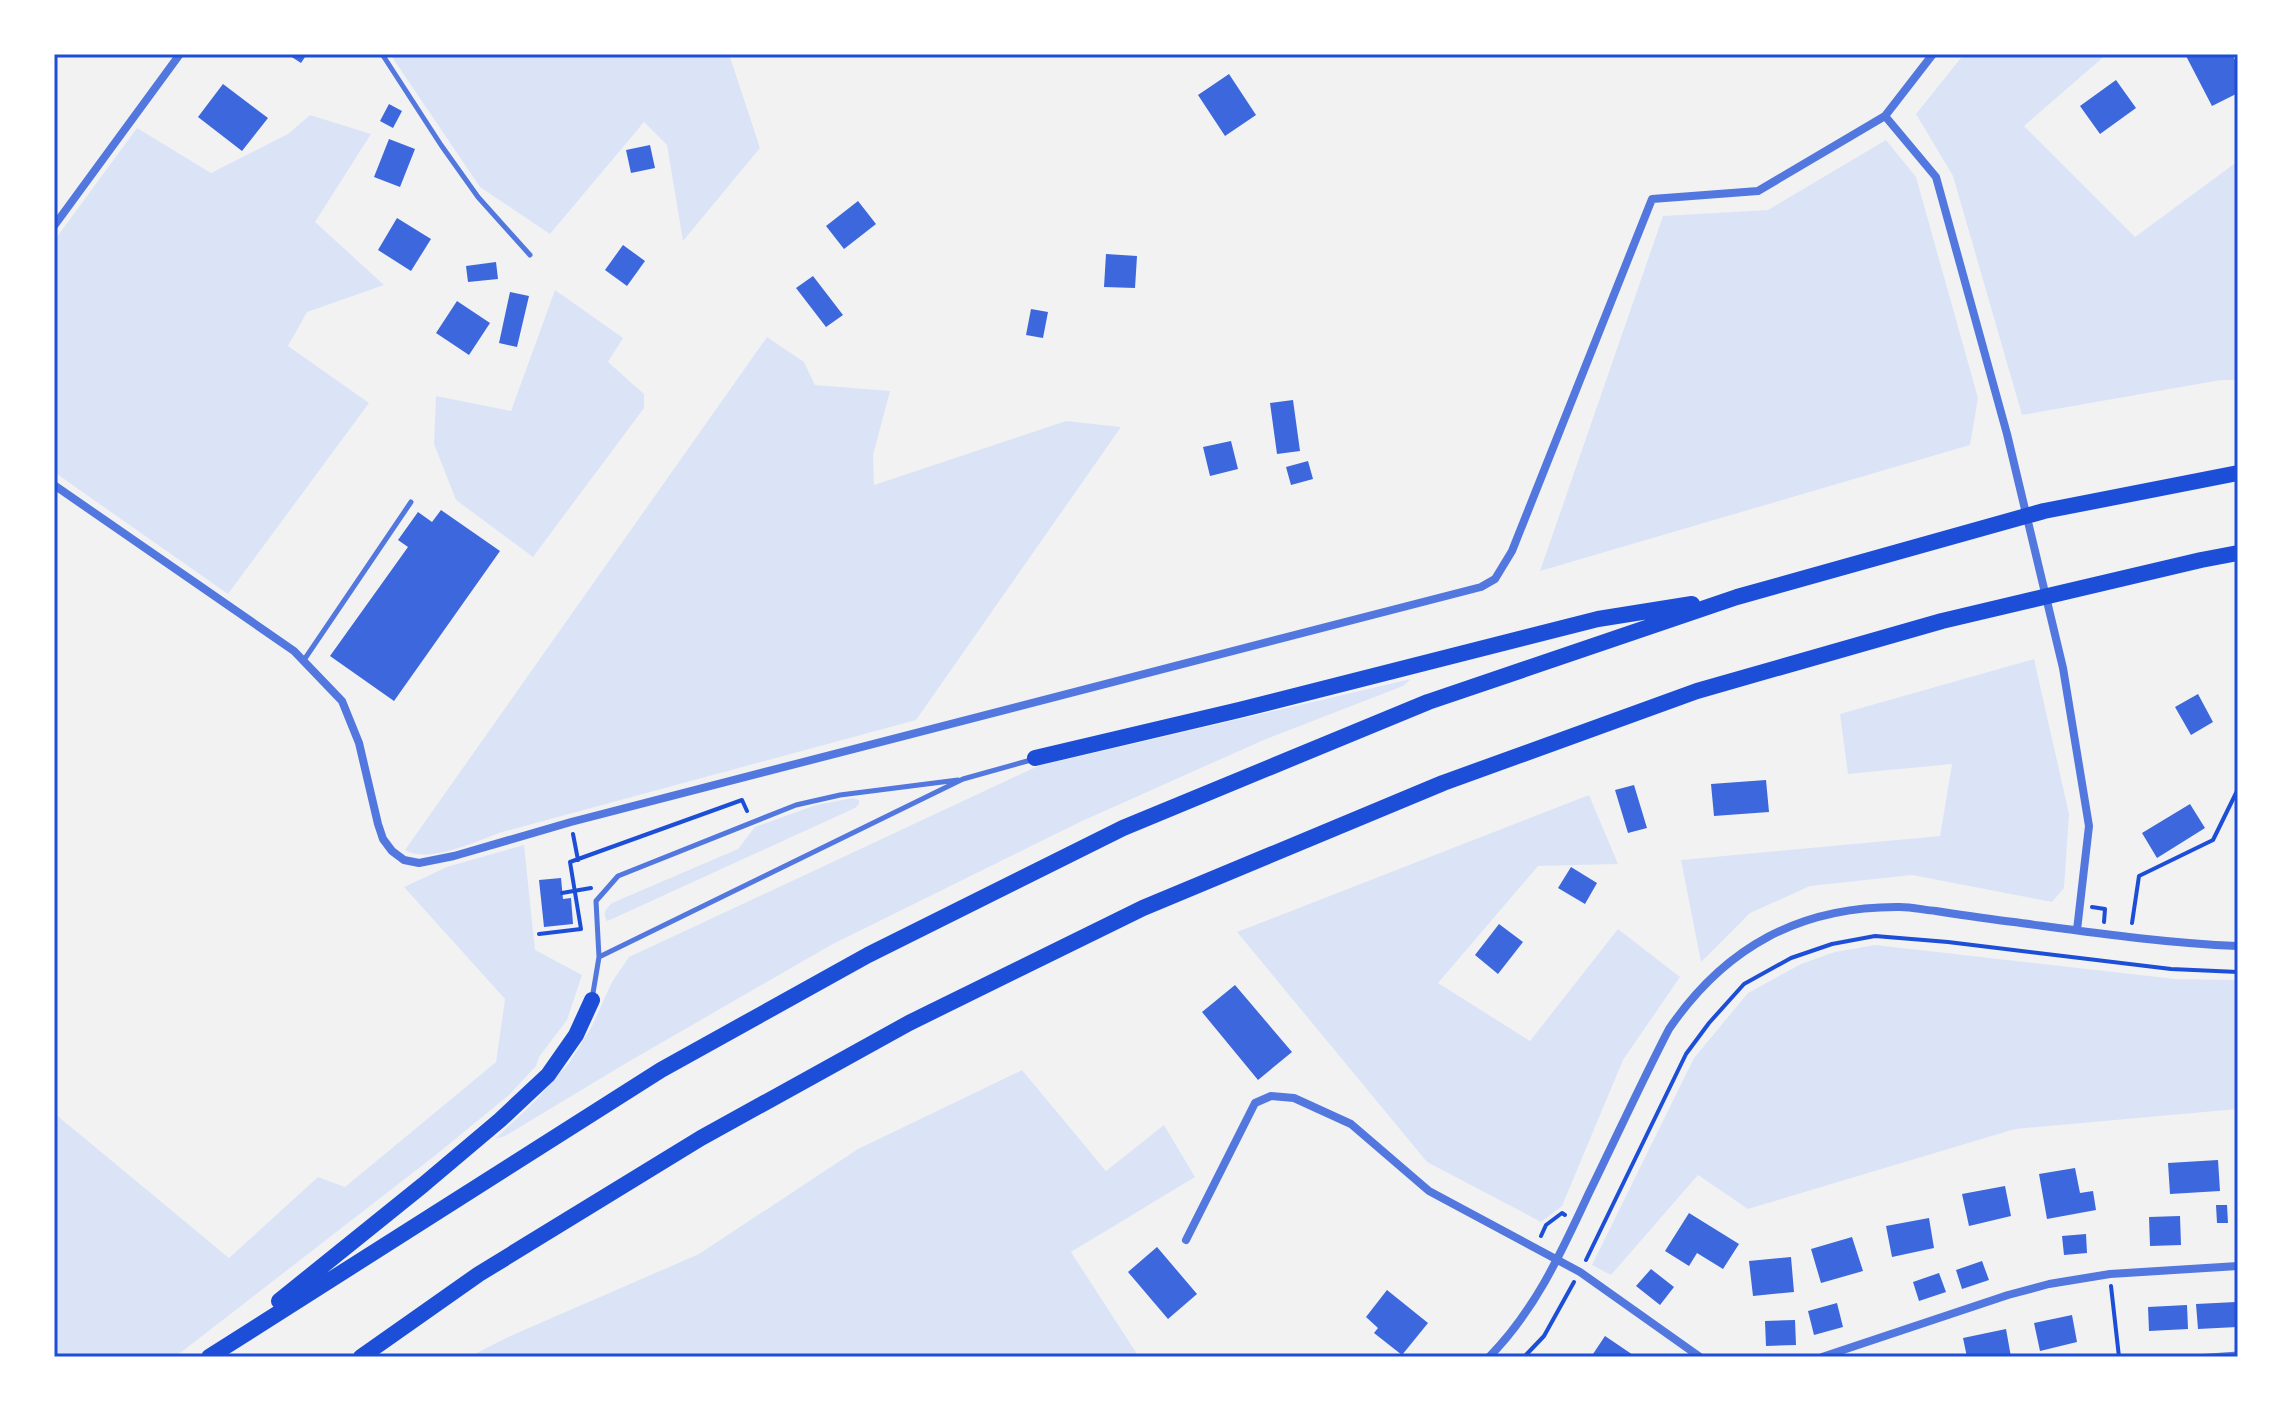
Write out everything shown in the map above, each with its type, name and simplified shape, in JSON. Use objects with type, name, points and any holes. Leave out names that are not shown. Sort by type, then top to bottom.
[{"type":"highway","points":[[209,1357],[661,1070],[868,955],[1123,828],[1428,702],[1737,597],[2044,511],[2238,473]]},
{"type":"highway","points":[[361,1357],[479,1274],[701,1138],[909,1023],[1143,908],[1443,783],[1697,691],[1942,621],[2238,553]]},
{"type":"highway","points":[[1035,758],[1598,619],[1737,597]]},
{"type":"highway","points":[[209,1357],[500,1120],[548,1075],[576,1035],[592,1000]]},
{"type":"street","points":[[54,226],[180,54]]},
{"type":"street","points":[[54,485],[294,651],[342,701],[359,743],[383,839],[392,851],[404,860],[419,863],[454,856],[571,822],[1481,587],[1495,579],[1512,551],[1652,199],[1758,191],[1885,116],[1933,54]]},
{"type":"street","points":[[1885,116],[1936,177],[2007,434],[2063,668],[2089,826],[2077,930]]},
{"type":"street","points":[[1489,1357],[1523,1317],[1558,1260],[1669,1029],[1704,985],[1728,962],[1755,943],[1824,915],[1857,909],[1902,907],[2102,934],[2238,946]]},
{"type":"street","points":[[1186,1240],[1255,1103],[1271,1096],[1294,1098],[1351,1124],[1429,1191],[1580,1272],[1700,1357]]},
{"type":"street","points":[[1822,1357],[2049,1284],[2110,1274],[2238,1266]]},
{"type":"lane","points":[[382,54],[478,197],[530,255]]},
{"type":"lane","points":[[304,661],[411,502]]},
{"type":"lane","points":[[592,1000],[599,957],[596,901],[618,876],[796,805],[840,795],[963,779],[1035,758]]},
{"type":"lane","points":[[599,957],[963,779]]},
{"type":"lane","points":[[2195,1357],[2238,1354]]},
{"type":"path","points":[[2130,937],[2139,876],[2213,840],[2238,789]]},
{"type":"path","points":[[571,822],[578,860]]},
{"type":"path","points":[[562,893],[611,883]]},
{"type":"path","points":[[2081,905],[2105,909],[2102,934]]},
{"type":"path","points":[[1524,1357],[1544,1336],[1580,1272],[1686,1054],[1744,984],[1791,958],[1832,944],[1875,936],[2171,969],[2238,972]]},
{"type":"path","points":[[2111,1284],[2119,1357]]},
{"type":"shaded area","points":[[390,54],[729,54],[760,148],[683,241],[667,145],[644,122],[550,234],[480,187]]},
{"type":"shaded area","points":[[1964,54],[2107,54],[2024,126],[2135,237],[2238,161],[2238,380],[2221,380],[2022,415],[1953,176],[1916,114]]},
{"type":"shaded area","points":[[310,115],[371,134],[315,222],[384,285],[307,312],[288,346],[369,403],[228,594],[54,472],[54,241],[137,128],[211,173],[288,134]]},
{"type":"shaded area","points":[[1886,140],[1916,177],[1978,398],[1970,445],[1540,571],[1663,216],[1768,210]]},
{"type":"shaded area","points":[[555,290],[623,338],[608,362],[644,394],[644,408],[533,557],[456,500],[434,444],[436,396],[511,411]]},
{"type":"shaded area","points":[[767,337],[804,362],[815,385],[890,391],[873,455],[874,485],[1066,421],[1121,427],[916,720],[502,832],[453,850],[415,854],[405,850]]},
{"type":"shaded area","points":[[2034,659],[2069,814],[2064,888],[2052,902],[1912,875],[1810,886],[1750,913],[1701,962],[1681,860],[1940,836],[1952,764],[1848,774],[1840,714]]},
{"type":"shaded area","points":[[1411,679],[1403,686],[1266,739],[1082,821],[831,945],[505,1136],[495,1139],[569,1063],[592,1026],[612,982],[629,957],[1038,766]]},
{"type":"shaded area","points":[[1589,795],[1618,864],[1538,866],[1438,983],[1530,1041],[1618,929],[1680,977],[1623,1060],[1562,1206],[1541,1222],[1427,1162],[1237,932]]},
{"type":"shaded area","points":[[853,798],[859,800],[855,808],[607,921],[605,911],[612,903],[738,849],[755,827],[816,805]]},
{"type":"shaded area","points":[[524,845],[535,950],[582,975],[567,1020],[539,1057],[536,1066],[509,1095],[437,1154],[175,1357],[54,1357],[54,1113],[229,1258],[318,1177],[345,1187],[496,1062],[505,999],[404,887],[447,867]]},
{"type":"shaded area","points":[[1875,945],[2175,979],[2238,980],[2238,1109],[2015,1129],[1748,1209],[1698,1175],[1611,1275],[1592,1265],[1694,1058],[1748,993],[1801,964],[1835,952]]},
{"type":"shaded area","points":[[1022,1070],[1106,1171],[1164,1125],[1195,1177],[1071,1252],[1139,1357],[469,1357],[699,1254],[858,1149]]},
{"type":"building","points":[[287,54],[307,54],[301,63]]},
{"type":"building","points":[[2185,54],[2232,54],[2238,66],[2238,93],[2212,106]]},
{"type":"building","points":[[1229,74],[1256,115],[1225,136],[1198,95]]},
{"type":"building","points":[[2116,80],[2136,108],[2100,134],[2080,106]]},
{"type":"building","points":[[223,84],[268,118],[242,151],[198,117]]},
{"type":"building","points":[[389,104],[402,111],[393,128],[380,121]]},
{"type":"building","points":[[389,139],[415,149],[400,187],[374,177]]},
{"type":"building","points":[[650,145],[655,168],[631,173],[626,150]]},
{"type":"building","points":[[858,201],[876,224],[844,249],[826,226]]},
{"type":"building","points":[[397,218],[431,239],[411,271],[378,250]]},
{"type":"building","points":[[623,245],[645,261],[627,286],[605,270]]},
{"type":"building","points":[[1106,254],[1137,256],[1135,288],[1104,287]]},
{"type":"building","points":[[496,262],[498,279],[468,282],[466,266]]},
{"type":"building","points":[[813,276],[843,315],[826,327],[796,288]]},
{"type":"building","points":[[510,292],[529,296],[517,347],[499,343]]},
{"type":"building","points":[[457,301],[490,323],[469,355],[436,333]]},
{"type":"building","points":[[1031,309],[1048,312],[1043,338],[1026,335]]},
{"type":"building","points":[[1293,400],[1300,451],[1277,454],[1270,403]]},
{"type":"building","points":[[1231,441],[1238,469],[1210,476],[1203,447]]},
{"type":"building","points":[[1308,461],[1313,479],[1291,485],[1286,467]]},
{"type":"building","points":[[441,510],[500,551],[394,701],[330,656],[408,547],[398,540],[418,512],[432,522]]},
{"type":"building","points":[[2198,694],[2213,722],[2191,735],[2175,707]]},
{"type":"building","points":[[1766,780],[1769,812],[1714,816],[1711,784]]},
{"type":"building","points":[[1634,785],[1647,828],[1628,833],[1615,790]]},
{"type":"building","points":[[2190,804],[2205,828],[2157,858],[2142,833]]},
{"type":"building","points":[[1571,867],[1597,883],[1585,904],[1558,888]]},
{"type":"building","points":[[561,878],[563,899],[571,898],[573,924],[544,927],[539,880]]},
{"type":"building","points":[[1499,924],[1523,942],[1498,974],[1475,955]]},
{"type":"building","points":[[1235,985],[1292,1052],[1258,1080],[1202,1012]]},
{"type":"building","points":[[2218,1160],[2220,1191],[2170,1194],[2168,1163]]},
{"type":"building","points":[[2075,1168],[2080,1193],[2093,1191],[2096,1210],[2047,1219],[2039,1174]]},
{"type":"building","points":[[2005,1186],[2011,1216],[1969,1226],[1962,1194]]},
{"type":"building","points":[[2216,1205],[2227,1205],[2228,1223],[2217,1223]]},
{"type":"building","points":[[1689,1213],[1739,1244],[1723,1269],[1697,1253],[1689,1266],[1665,1251]]},
{"type":"building","points":[[2180,1216],[2181,1245],[2150,1246],[2149,1217]]},
{"type":"building","points":[[1929,1218],[1934,1248],[1892,1257],[1886,1226]]},
{"type":"building","points":[[2086,1234],[2087,1253],[2064,1255],[2062,1236]]},
{"type":"building","points":[[1852,1237],[1863,1271],[1821,1283],[1811,1249]]},
{"type":"building","points":[[1157,1247],[1197,1294],[1168,1319],[1128,1272]]},
{"type":"building","points":[[1791,1257],[1794,1292],[1753,1296],[1749,1261]]},
{"type":"building","points":[[1982,1261],[1989,1280],[1962,1289],[1956,1270]]},
{"type":"building","points":[[1651,1269],[1674,1287],[1660,1305],[1636,1286]]},
{"type":"building","points":[[1939,1273],[1946,1292],[1919,1301],[1913,1282]]},
{"type":"building","points":[[1387,1290],[1428,1323],[1402,1355],[1374,1333],[1378,1328],[1366,1317]]},
{"type":"building","points":[[2236,1302],[2237,1327],[2198,1329],[2196,1304]]},
{"type":"building","points":[[1837,1303],[1843,1327],[1814,1335],[1808,1311]]},
{"type":"building","points":[[2187,1305],[2188,1329],[2149,1331],[2148,1307]]},
{"type":"building","points":[[2072,1315],[2077,1342],[2040,1351],[2034,1323]]},
{"type":"building","points":[[1795,1320],[1796,1345],[1766,1346],[1765,1321]]},
{"type":"building","points":[[2006,1329],[2011,1357],[1967,1357],[1963,1338]]},
{"type":"building","points":[[1605,1336],[1636,1357],[1591,1357]]}]
